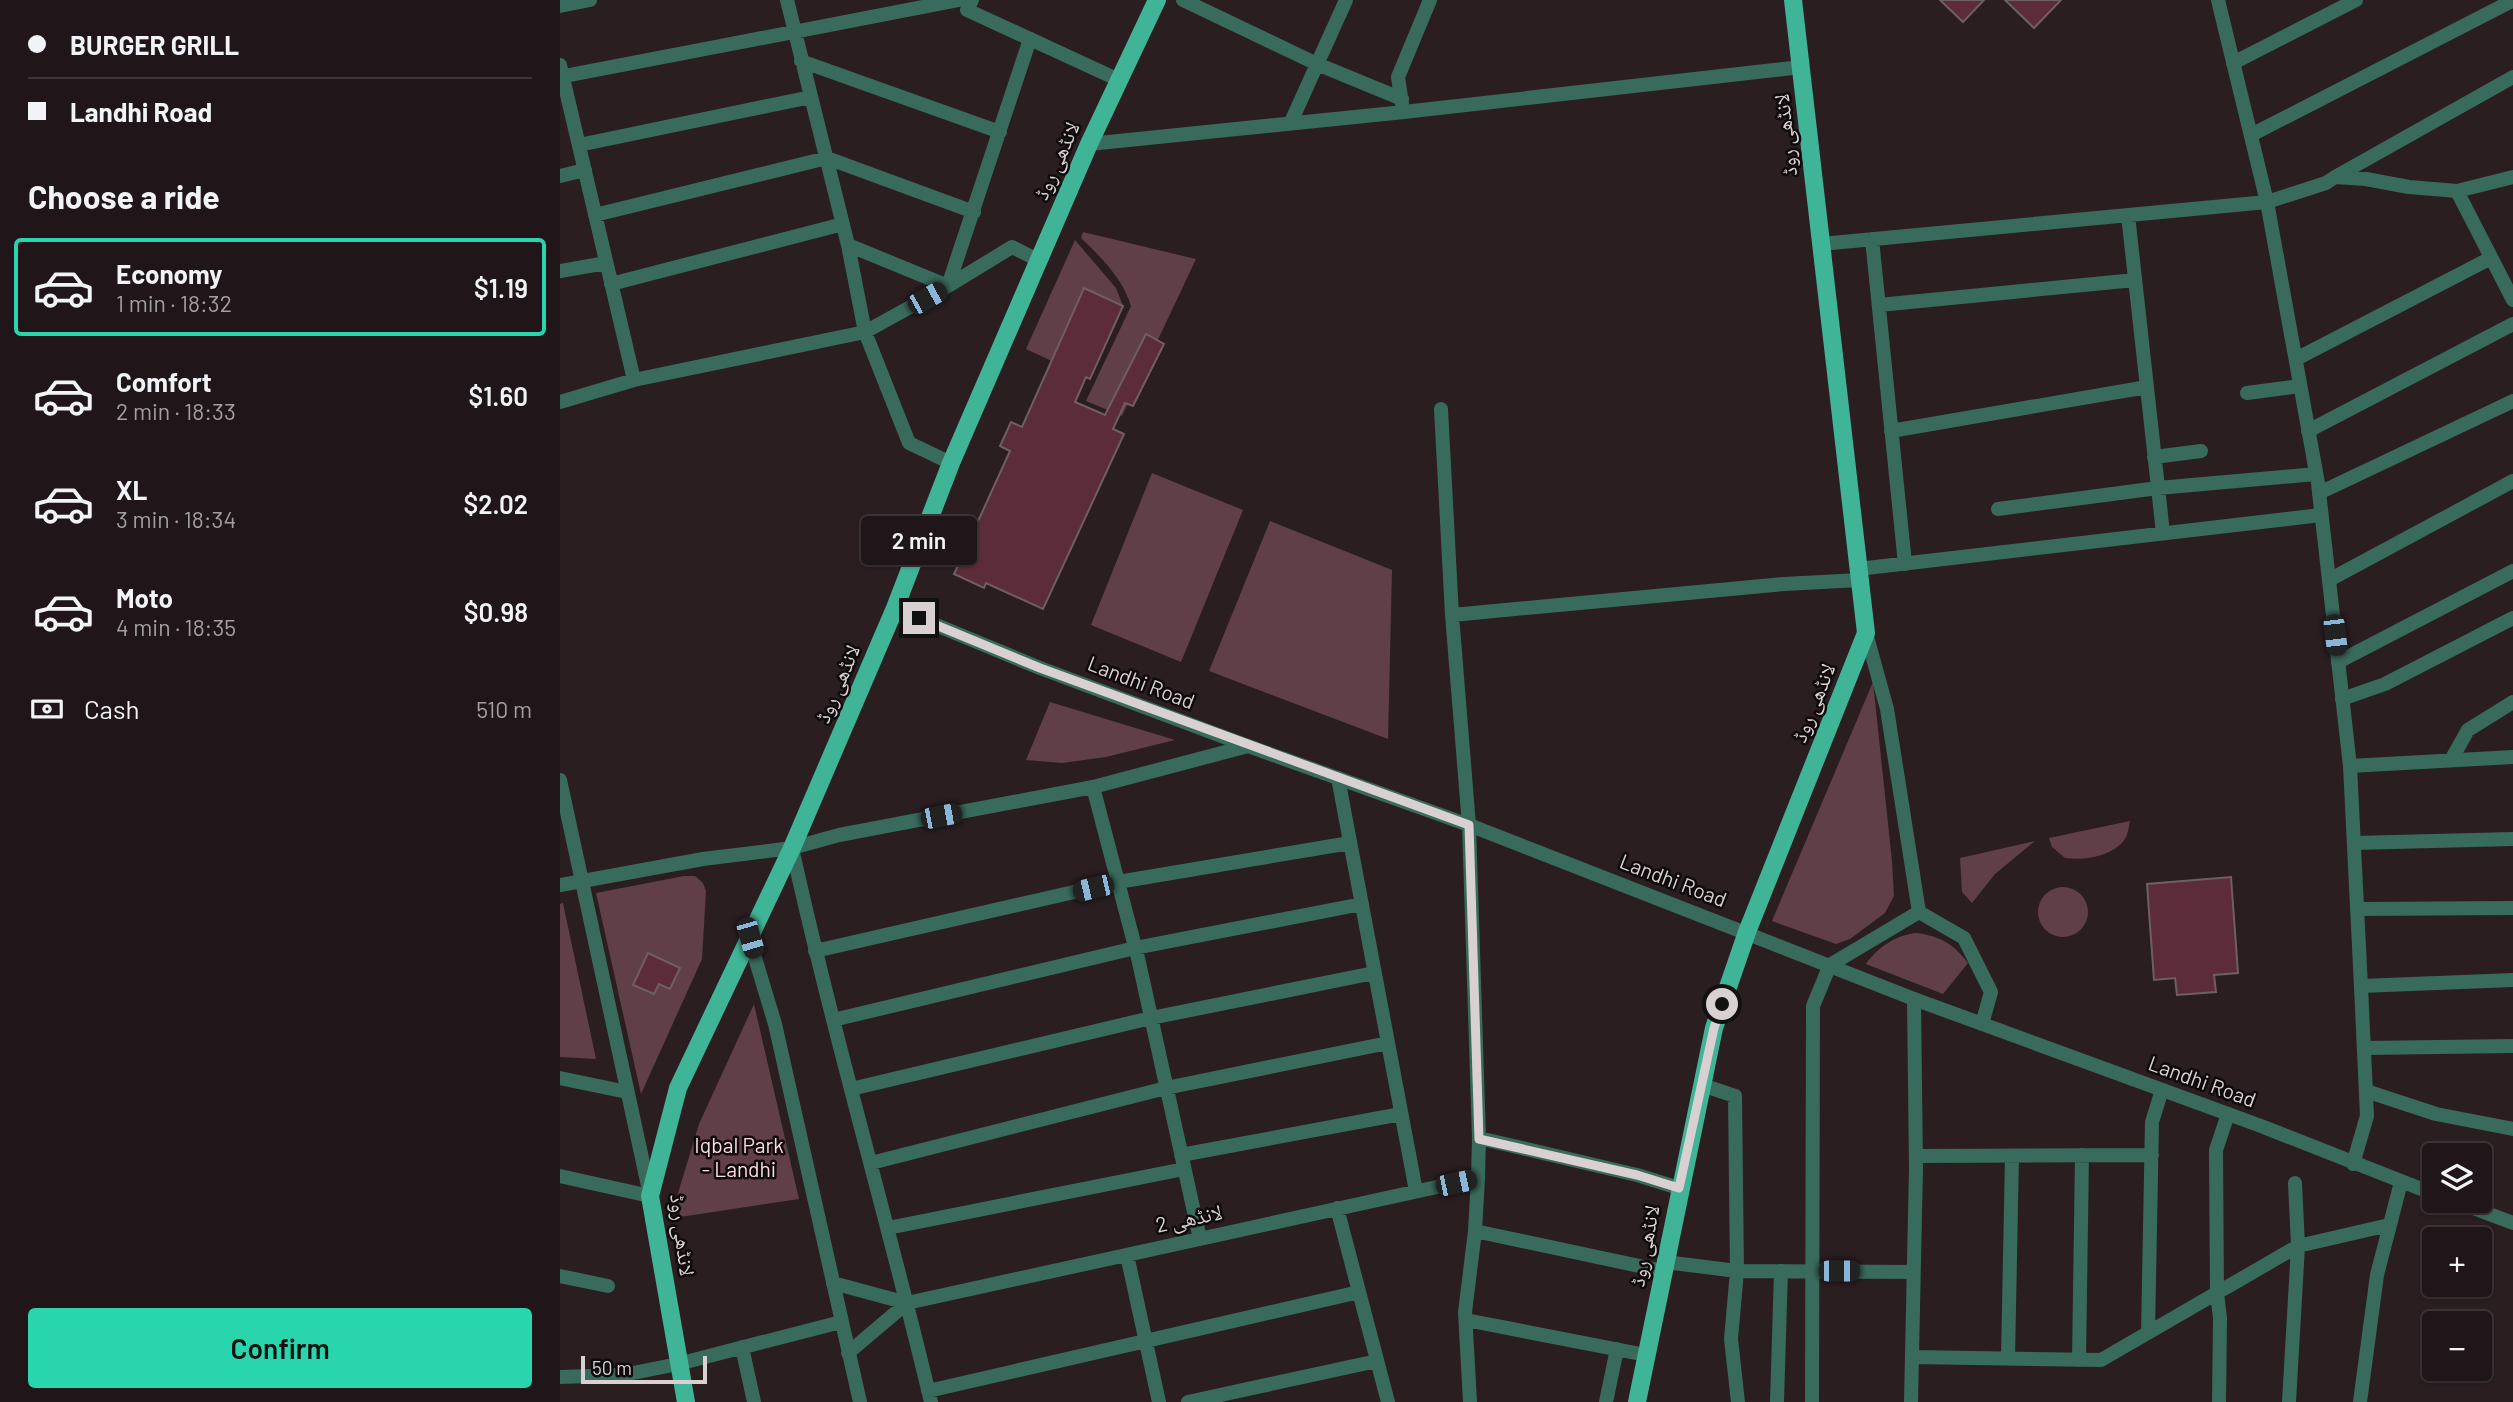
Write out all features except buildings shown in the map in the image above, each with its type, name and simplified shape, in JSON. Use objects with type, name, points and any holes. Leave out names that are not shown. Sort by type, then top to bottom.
[{"type":"main road","name":"لانڈھی روڈ","points":[[686,1402],[650,1196],[678,1088],[792,848],[895,608],[951,463],[1038,260],[1157,0]]},
{"type":"main road","name":"لانڈھی روڈ","points":[[1637,1402],[1714,1028],[1746,932],[1866,633],[1793,0]]},
{"type":"street","points":[[560,6],[590,0]]},
{"type":"street","points":[[787,0],[848,245],[865,332],[909,443],[951,463]]},
{"type":"street","points":[[634,380],[561,73],[960,0]]},
{"type":"street","points":[[972,0],[967,10],[1119,80]]},
{"type":"street","points":[[1183,0],[1403,106]]},
{"type":"street","points":[[1291,122],[1346,0]]},
{"type":"street","points":[[1403,106],[1398,77],[1430,0]]},
{"type":"street","points":[[2218,0],[2267,202],[2319,493],[2350,766],[2354,843],[2367,1116],[2353,1164]]},
{"type":"street","points":[[2233,63],[2356,0]]},
{"type":"street","points":[[2251,135],[2512,1]]},
{"type":"street","points":[[948,286],[1030,39]]},
{"type":"street","points":[[801,61],[1000,132]]},
{"type":"street","points":[[1089,144],[1291,122],[1403,106],[1801,67]]},
{"type":"street","points":[[1821,244],[2267,202],[2326,183],[2513,76]]},
{"type":"street","points":[[579,145],[811,97]]},
{"type":"street","points":[[595,215],[827,158],[974,212]]},
{"type":"street","points":[[560,176],[585,170]]},
{"type":"street","points":[[2335,177],[2458,191],[2513,177]]},
{"type":"street","points":[[2458,191],[2513,300]]},
{"type":"street","points":[[2128,215],[2162,533]]},
{"type":"street","points":[[611,284],[843,224]]},
{"type":"street","points":[[1872,239],[1905,564]]},
{"type":"street","points":[[848,245],[948,286]]},
{"type":"street","points":[[560,402],[634,380],[865,332],[1012,247],[1038,260]]},
{"type":"street","points":[[2295,359],[2491,258]]},
{"type":"street","points":[[560,271],[606,263]]},
{"type":"street","points":[[1879,305],[2135,280]]},
{"type":"street","points":[[2308,431],[2513,324]]},
{"type":"street","points":[[2247,393],[2300,386]]},
{"type":"street","points":[[1891,431],[2147,387]]},
{"type":"street","points":[[2319,493],[2513,401]]},
{"type":"street","points":[[1441,409],[1452,615],[1469,825],[1479,1139],[1479,1177],[1466,1320],[1470,1402]]},
{"type":"street","points":[[2154,457],[2201,451]]},
{"type":"street","points":[[1998,509],[2158,488],[2316,474]]},
{"type":"street","points":[[2329,580],[2513,481]]},
{"type":"street","points":[[1452,615],[1784,584],[1859,575],[1905,564],[2321,514]]},
{"type":"street","points":[[2338,662],[2513,571]]},
{"type":"street","name":"Landhi Road","points":[[895,608],[1040,668],[1469,825],[1914,999],[2228,1114],[2422,1190]]},
{"type":"street","points":[[2342,699],[2385,684],[2513,618]]},
{"type":"street","points":[[1866,633],[1887,709],[1919,912]]},
{"type":"street","points":[[2451,760],[2468,730],[2513,702]]},
{"type":"street","points":[[560,885],[703,859],[792,848],[839,835],[1093,787],[1248,746]]},
{"type":"street","points":[[2350,766],[2513,757]]},
{"type":"street","points":[[1338,778],[1416,1191]]},
{"type":"street","points":[[560,780],[650,1196],[560,1176]]},
{"type":"street","points":[[1093,787],[1135,948],[1200,1239]]},
{"type":"street","points":[[2354,843],[2513,839]]},
{"type":"street","points":[[815,951],[1118,882],[1350,843]]},
{"type":"street","points":[[792,848],[815,951],[930,1396],[1146,1340],[1359,1292]]},
{"type":"street","points":[[833,1020],[1135,948],[1362,904]]},
{"type":"street","points":[[2357,909],[2513,908]]},
{"type":"street","points":[[1812,1402],[1814,1006],[1830,965],[1919,912]]},
{"type":"street","points":[[1919,912],[1964,938],[1991,992],[1982,1024]]},
{"type":"street","points":[[750,938],[775,1024],[860,1402]]},
{"type":"street","points":[[851,1089],[1151,1018],[1374,973]]},
{"type":"street","points":[[2361,986],[2513,980]]},
{"type":"street","points":[[1910,1402],[1916,1156],[1914,999]]},
{"type":"street","points":[[871,1163],[1166,1088],[1388,1043]]},
{"type":"street","points":[[2364,1048],[2513,1046]]},
{"type":"street","points":[[560,1079],[627,1091]]},
{"type":"street","points":[[1702,1085],[1735,1096],[1737,1270],[1731,1339],[1738,1402]]},
{"type":"street","points":[[2148,1333],[2152,1122],[2162,1090]]},
{"type":"street","points":[[2366,1091],[2436,1114],[2513,1129]]},
{"type":"street","points":[[888,1228],[1401,1114]]},
{"type":"street","points":[[2219,1402],[2216,1150],[2228,1114]]},
{"type":"street","points":[[1479,1139],[1637,1175],[1679,1188]]},
{"type":"street","points":[[2079,1360],[2082,1155]]},
{"type":"street","points":[[1916,1156],[2152,1155]]},
{"type":"street","points":[[2008,1358],[2012,1156]]},
{"type":"street","name":"لانڈھی 2","points":[[907,1303],[1479,1177]]},
{"type":"street","points":[[2360,1402],[2377,1275],[2401,1182]]},
{"type":"street","points":[[2290,1402],[2298,1246],[2295,1183]]},
{"type":"street","points":[[1337,1208],[1388,1402]]},
{"type":"street","points":[[2486,1213],[2513,1223]]},
{"type":"street","points":[[1912,1357],[2101,1360],[2298,1246],[2389,1225]]},
{"type":"street","points":[[1475,1231],[1664,1267],[1913,1272]]},
{"type":"street","points":[[1127,1255],[1159,1402]]},
{"type":"street","points":[[1777,1402],[1781,1271]]},
{"type":"street","points":[[560,1276],[608,1286]]},
{"type":"street","points":[[833,1283],[907,1303]]},
{"type":"street","points":[[848,1353],[907,1303]]},
{"type":"street","points":[[1466,1320],[1646,1355]]},
{"type":"street","points":[[560,1377],[623,1375],[678,1364],[841,1322]]},
{"type":"street","points":[[742,1347],[754,1402]]},
{"type":"street","points":[[1606,1402],[1616,1349]]},
{"type":"street","points":[[1188,1402],[1377,1361]]},
{"type":"green space","points":[[1083,232],[1196,259],[1122,416],[1086,401],[1131,306],[1117,278],[1081,238]]},
{"type":"green space","points":[[1075,240],[1116,288],[1123,306],[1090,379],[1026,349]]},
{"type":"green space","points":[[1152,473],[1243,510],[1181,662],[1091,625]]},
{"type":"green space","points":[[1270,521],[1392,570],[1388,739],[1209,671]]},
{"type":"green space","points":[[1873,682],[1894,896],[1885,913],[1850,939],[1836,944],[1772,921]]},
{"type":"green space","points":[[1050,702],[1175,740],[1106,757],[1062,763],[1026,760]]},
{"type":"green space","points":[[2130,821],[2127,835],[2115,849],[2090,858],[2065,858],[2052,847],[2049,838]]},
{"type":"green space","points":[[2035,841],[1995,874],[1972,903],[1962,892],[1960,858]]},
{"type":"green space","points":[[695,876],[703,883],[706,891],[702,959],[641,1094],[596,893]]},
{"type":"green space","points":[[2063,887],[2081,894],[2088,912],[2081,930],[2063,937],[2045,930],[2038,912],[2045,894]]},
{"type":"green space","points":[[563,903],[596,1059],[560,1057],[560,904]]},
{"type":"green space","points":[[1916,933],[1946,942],[1968,963],[1943,994],[1866,964],[1888,943],[1901,936]]},
{"type":"green space","name":"Iqbal Park - Landhi","points":[[754,1004],[799,1199],[680,1217],[678,1193],[699,1124]]},
{"type":"route","points":[[919,618],[1040,668],[1469,825],[1479,1139],[1637,1175],[1679,1188],[1714,1028],[1722,1004]]}]
